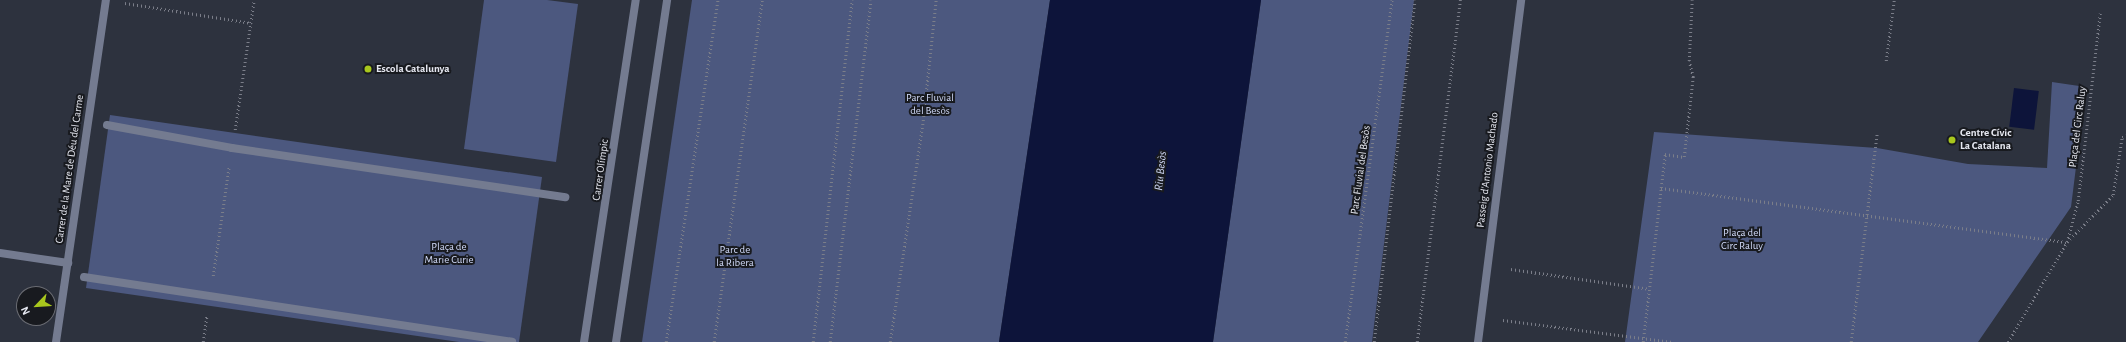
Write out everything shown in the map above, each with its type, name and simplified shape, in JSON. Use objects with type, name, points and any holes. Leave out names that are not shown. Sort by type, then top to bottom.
[{"type":"street","name":"Carrer de la Mare de Déu del Carme","points":[[56,342],[106,0]]},
{"type":"street","name":"Carrer Olímpic","points":[[584,342],[636,0]]},
{"type":"street","points":[[616,342],[667,0]]},
{"type":"street","name":"Passeig d'Antonio Machado","points":[[1478,342],[1521,0]]},
{"type":"street","points":[[106,125],[232,148],[565,197]]},
{"type":"street","points":[[0,253],[68,263]]},
{"type":"street","points":[[84,277],[512,342]]},
{"type":"path","points":[[203,342],[254,0]]},
{"type":"path","points":[[666,342],[718,0]]},
{"type":"path","points":[[714,342],[762,0]]},
{"type":"path","points":[[813,342],[852,0]]},
{"type":"path","points":[[830,342],[871,0]]},
{"type":"path","points":[[890,342],[923,121],[936,0]]},
{"type":"path","name":"Parc Fluvial del Besòs","points":[[1345,342],[1392,0]]},
{"type":"path","points":[[1374,342],[1415,0]]},
{"type":"path","points":[[1417,342],[1460,0]]},
{"type":"path","points":[[1643,342],[1665,154],[1684,157],[1693,77],[1689,61],[1692,0]]},
{"type":"path","points":[[1886,61],[1894,0]]},
{"type":"path","points":[[125,3],[251,23]]},
{"type":"path","name":"Plaça del Circ Raluy","points":[[2008,342],[2067,242],[2078,201],[2100,13]]},
{"type":"path","points":[[1851,342],[1865,216],[1877,134]]},
{"type":"path","points":[[1661,188],[2067,242],[2113,195],[2122,137],[2126,135]]},
{"type":"path","points":[[1511,269],[1649,289]]},
{"type":"path","points":[[1503,320],[1673,342]]},
{"type":"green space","points":[[484,0],[547,0],[578,4],[556,162],[464,149]]},
{"type":"green space","name":"Parc de la Ribera","points":[[692,0],[1050,0],[999,342],[642,342]]},
{"type":"green space","points":[[1261,0],[1414,0],[1372,342],[1213,342]]},
{"type":"green space","name":"Plaça del Circ Raluy","points":[[2052,82],[2086,87],[2071,207],[1978,342],[1625,342],[1654,132],[1877,148],[1968,164],[2047,168]]},
{"type":"green space","name":"Plaça de Marie Curie","points":[[110,115],[542,177],[519,342],[459,342],[86,288]]},
{"type":"water","name":"Riu Besòs","points":[[1050,0],[1261,0],[1213,342],[999,342]]},
{"type":"water","points":[[2014,88],[2039,91],[2034,130],[2009,127]]},
{"type":"place","name":"Escola Catalunya","points":[[368,69]]},
{"type":"place","name":"Centre Cívic La Catalana","points":[[1952,140]]}]
